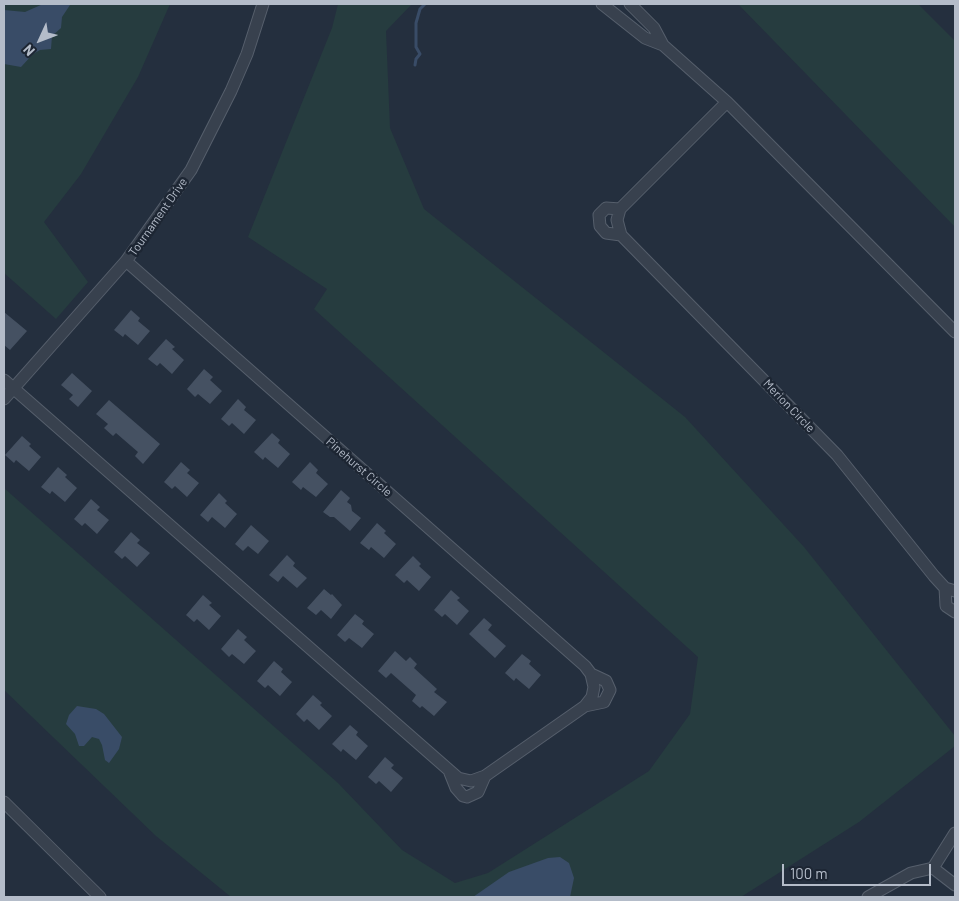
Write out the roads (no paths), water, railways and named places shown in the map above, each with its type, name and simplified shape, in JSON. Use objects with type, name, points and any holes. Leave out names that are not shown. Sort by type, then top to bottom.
[{"type":"street","name":"Tournament Drive","points":[[4,398],[126,261],[191,170],[235,84],[263,4]]},
{"type":"street","points":[[602,4],[645,38],[663,45]]},
{"type":"street","points":[[630,4],[654,28],[663,45],[727,102],[955,332]]},
{"type":"street","name":"Merion Circle","points":[[727,102],[620,209],[606,208],[599,216],[600,226],[606,233],[621,235],[837,455],[950,590],[946,606],[955,612]]},
{"type":"street","points":[[620,209],[617,220],[621,235]]},
{"type":"street","name":"Pinehurst Circle","points":[[4,380],[450,773],[467,781],[485,776],[585,706],[604,702],[610,690],[606,681],[591,674],[585,666],[126,261]]},
{"type":"street","points":[[585,706],[593,691],[591,674]]},
{"type":"street","name":"Pinehurst Circle","points":[[450,773],[456,788],[463,796],[467,797],[475,794],[485,776]]},
{"type":"street","points":[[4,802],[100,897]]},
{"type":"street","points":[[868,897],[911,874],[933,868],[955,833]]},
{"type":"street","points":[[933,868],[955,885]]},
{"type":"water","points":[[43,4],[70,5],[62,17],[61,28],[52,36],[51,49],[40,50],[33,54],[21,67],[4,64],[4,10],[25,12]]},
{"type":"water","points":[[77,706],[96,709],[104,714],[122,737],[119,749],[109,763],[105,760],[99,739],[92,737],[84,746],[79,746],[75,734],[66,724],[69,715]]},
{"type":"water","points":[[560,857],[569,863],[574,878],[570,897],[473,897],[509,872],[548,858]]},
{"type":"waterway","points":[[415,65],[416,59],[420,54],[416,47],[416,23],[420,9],[425,4]]}]
